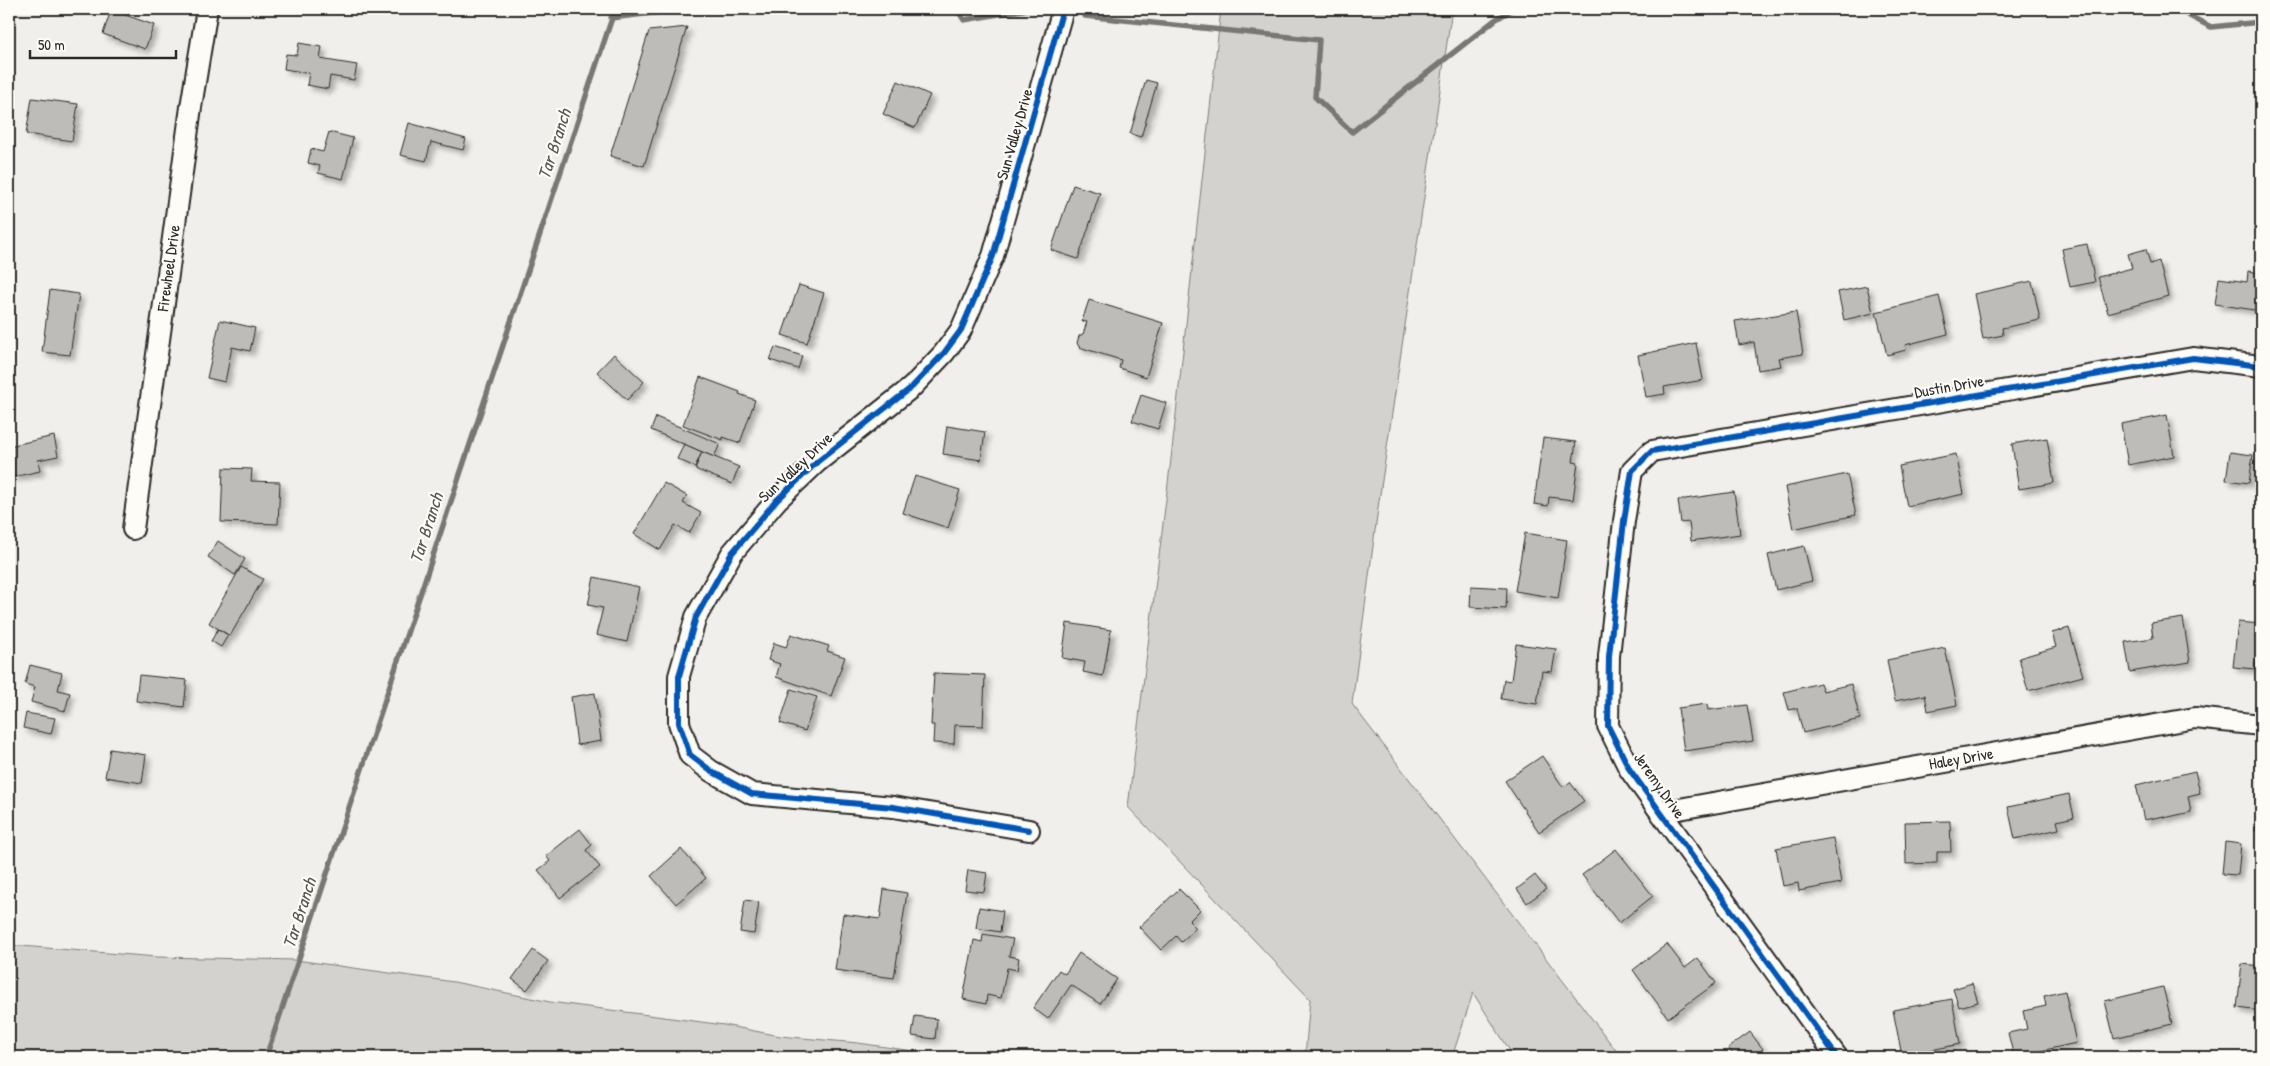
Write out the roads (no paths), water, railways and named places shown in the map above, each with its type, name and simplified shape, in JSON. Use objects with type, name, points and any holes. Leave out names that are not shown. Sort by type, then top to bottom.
[{"type":"street","name":"Firewheel Drive","points":[[133,529],[189,116],[207,9]]},
{"type":"street","name":"Sun Valley Drive","points":[[1030,830],[894,807],[752,794],[711,771],[690,755],[679,723],[679,676],[696,617],[732,553],[777,500],[817,462],[912,387],[944,353],[961,330],[993,256],[1063,9]]},
{"type":"street","name":"Dustin Drive","points":[[1644,457],[1652,451],[2192,358],[2261,366]]},
{"type":"street","name":"Jeremy Drive","points":[[1644,457],[1632,471],[1626,505],[1609,656],[1608,726],[1630,770],[1662,812],[1836,1057]]},
{"type":"street","name":"Haley Drive","points":[[1662,812],[2195,718],[2261,725]]},
{"type":"waterway","name":"Tar Branch","points":[[266,1057],[615,9]]},
{"type":"waterway","points":[[611,18],[687,9]]},
{"type":"waterway","points":[[957,9],[964,20],[1028,9]]},
{"type":"waterway","points":[[1085,16],[1319,40],[1315,97],[1352,132],[1495,20],[1513,9]]},
{"type":"waterway","points":[[2176,9],[2211,27],[2261,22]]}]
